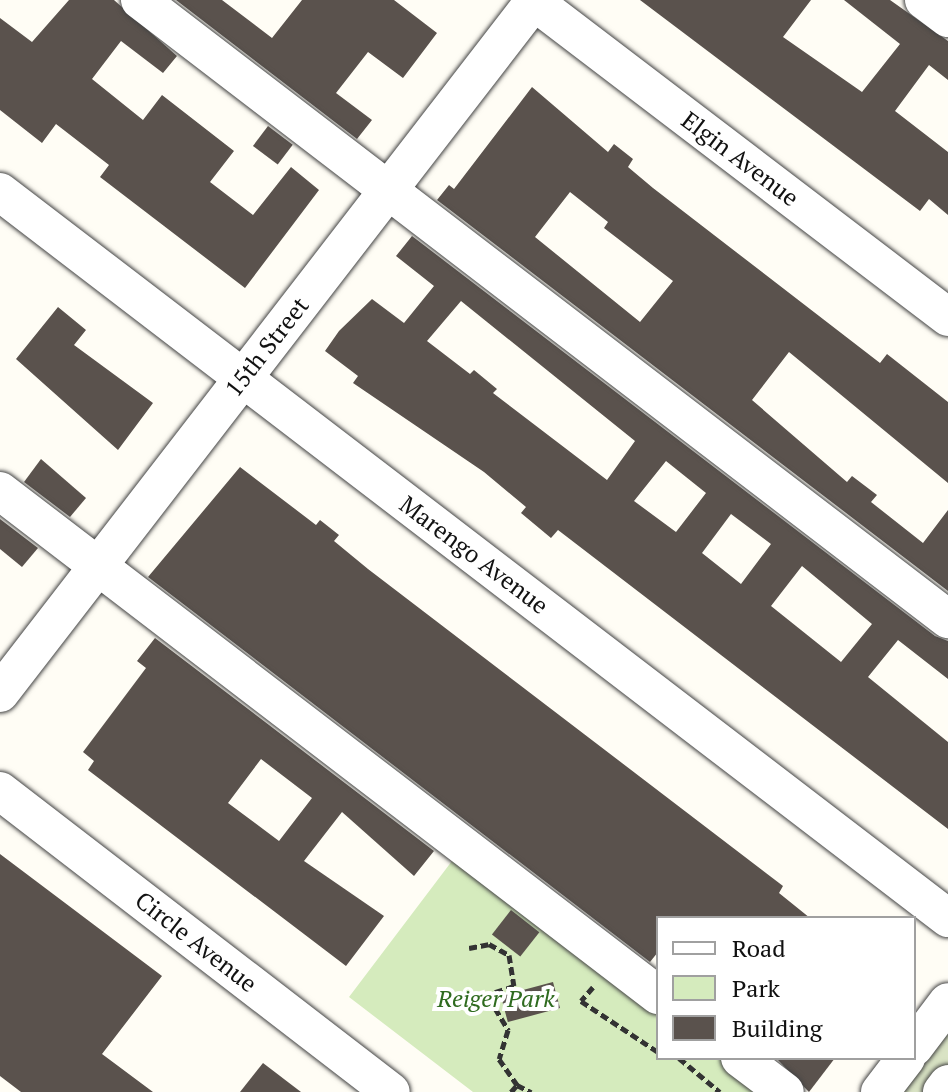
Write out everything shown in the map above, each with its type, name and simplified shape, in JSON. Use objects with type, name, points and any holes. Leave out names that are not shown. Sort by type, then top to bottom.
[{"type":"street","points":[[140,0],[948,619]]},
{"type":"street","name":"15th Street","points":[[0,693],[534,0]]},
{"type":"street","name":"Elgin Avenue","points":[[534,0],[948,317]]},
{"type":"street","points":[[924,0],[948,18]]},
{"type":"street","name":"Marengo Avenue","points":[[0,192],[948,918]]},
{"type":"street","points":[[0,491],[656,993]]},
{"type":"street","name":"Circle Avenue","points":[[0,791],[391,1092]]},
{"type":"street","points":[[916,1044],[948,1002]]},
{"type":"street","points":[[743,1060],[785,1092]]},
{"type":"street","points":[[880,1092],[904,1060]]},
{"type":"street","points":[[942,1092],[948,1084]]},
{"type":"path","points":[[469,948],[489,944],[509,955],[514,986],[495,992],[495,1008],[508,1030],[499,1059],[517,1085],[531,1092]]},
{"type":"path","points":[[613,961],[581,1001],[656,1051]]},
{"type":"path","points":[[681,1060],[720,1092]]},
{"type":"path","points":[[511,1092],[517,1085]]},
{"type":"green space","name":"Reiger Park","points":[[455,857],[656,1010],[656,1060],[722,1060],[764,1092],[473,1092],[349,997]]},
{"type":"green space","points":[[948,1033],[948,1092],[903,1092]]},
{"type":"building","points":[[69,0],[114,0],[177,56],[163,73],[121,41],[92,79],[143,120],[162,95],[234,151],[210,182],[253,215],[291,167],[319,190],[245,288],[100,177],[109,165],[56,124],[42,143],[0,110],[0,18],[32,42]]},
{"type":"building","points":[[176,0],[222,0],[272,38],[302,0],[394,0],[437,33],[403,78],[368,52],[336,93],[372,120],[357,139]]},
{"type":"building","points":[[640,0],[811,0],[783,37],[862,92],[900,44],[844,0],[890,0],[948,41],[948,80],[929,65],[895,111],[948,152],[948,215],[929,199],[920,211]]},
{"type":"building","points":[[532,87],[608,152],[614,144],[633,159],[628,167],[653,188],[880,363],[887,354],[948,402],[948,483],[789,352],[752,400],[847,482],[852,476],[877,495],[871,502],[923,543],[948,510],[948,591],[437,200],[449,185],[454,189]],"holes":[[[570,192],[608,222],[604,228],[673,281],[640,322],[535,237]]]},
{"type":"building","points":[[268,126],[293,145],[278,165],[253,146]]},
{"type":"building","points":[[412,236],[935,636],[948,641],[948,679],[898,640],[868,677],[948,742],[948,829],[558,530],[551,538],[521,513],[526,507],[484,472],[353,383],[358,376],[325,351],[339,331],[372,299],[404,323],[434,286],[396,256]],"holes":[[[461,301],[635,441],[607,480],[493,393],[497,389],[474,370],[470,374],[427,341]],[[666,461],[706,493],[676,532],[634,501]],[[731,514],[771,544],[741,584],[702,553]],[[802,566],[872,624],[841,662],[771,606]]]},
{"type":"building","points":[[58,307],[86,330],[74,345],[153,403],[118,450],[16,359]]},
{"type":"building","points":[[41,459],[86,498],[70,517],[24,482]]},
{"type":"building","points":[[240,467],[316,525],[320,520],[339,535],[334,541],[368,569],[783,886],[779,893],[808,916],[656,916],[656,954],[650,962],[148,577]]},
{"type":"building","points":[[0,519],[38,548],[22,567],[0,549]]},
{"type":"building","points":[[155,638],[434,851],[414,876],[342,812],[304,861],[384,916],[346,966],[88,770],[94,761],[83,752],[146,668],[137,661]],"holes":[[[261,759],[312,798],[279,841],[228,803]]]},
{"type":"building","points":[[0,854],[162,976],[102,1054],[153,1092],[21,1092],[0,1076]]},
{"type":"building","points":[[511,910],[539,932],[520,957],[492,934]]},
{"type":"building","points":[[553,982],[560,1008],[508,1022],[501,996]]},
{"type":"building","points":[[778,1060],[833,1060],[809,1092]]},
{"type":"building","points":[[263,1063],[301,1092],[240,1092]]}]
